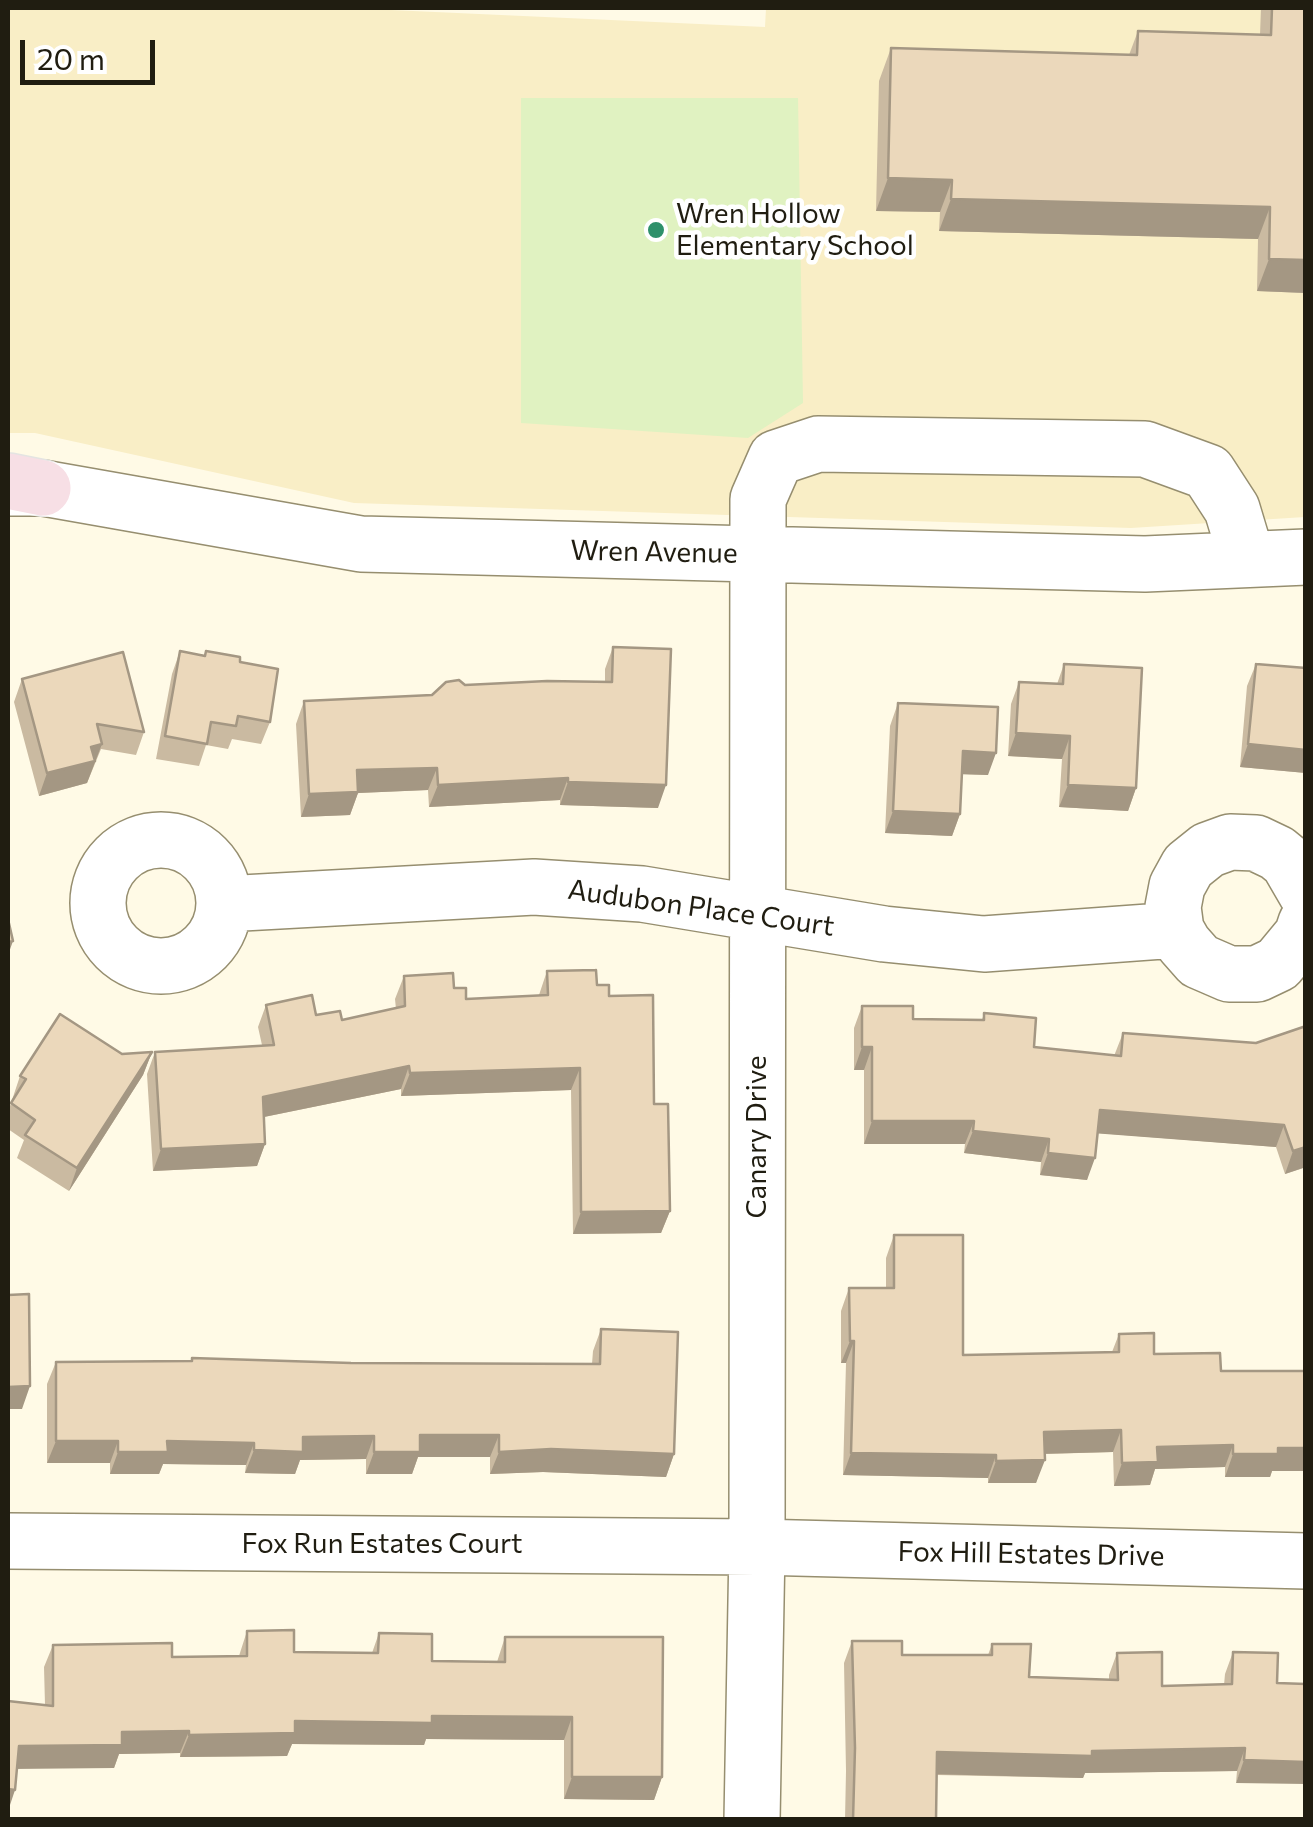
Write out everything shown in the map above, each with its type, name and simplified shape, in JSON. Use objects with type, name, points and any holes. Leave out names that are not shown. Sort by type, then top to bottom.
[{"type":"street","name":"Canary Drive","points":[[752,1820],[757,1547],[758,499],[776,458],[818,444],[1145,449],[1208,472],[1232,509],[1248,559]]},
{"type":"street","name":"Wren Avenue","points":[[19,486],[362,544],[1145,564],[1306,557]]},
{"type":"street","points":[[1306,893],[1288,862],[1277,853],[1256,843],[1230,842],[1208,850],[1188,866],[1177,886],[1173,907],[1176,930],[1199,961],[1229,974],[1257,974],[1278,964],[1289,954],[1306,923]]},
{"type":"street","name":"Audubon Place Court","points":[[224,904],[534,887],[642,894],[884,934],[984,944],[1176,930]]},
{"type":"street","name":"Fox Run Estates Court","points":[[8,1541],[757,1547]]},
{"type":"street","name":"Fox Hill Estates Drive","points":[[757,1547],[1306,1560]]},
{"type":"shaded area","name":"Wren Hollow Elementary School","points":[[8,8],[347,8],[765,27],[766,8],[1305,8],[1305,517],[1131,528],[354,503],[35,433],[8,433]]},
{"type":"green space","points":[[521,98],[798,98],[803,403],[748,438],[521,423]]},
{"type":"building","points":[[1272,8],[1306,8],[1306,260],[1269,259],[1270,207],[951,199],[952,180],[888,178],[891,48],[1137,55],[1138,31],[1271,35]]},
{"type":"building","points":[[613,647],[671,649],[666,785],[568,782],[568,778],[438,785],[437,768],[357,770],[358,792],[309,794],[304,701],[432,695],[446,682],[459,680],[465,685],[612,682]]},
{"type":"building","points":[[180,651],[240,657],[240,662],[278,669],[270,722],[238,716],[236,726],[211,722],[207,744],[165,736]]},
{"type":"building","points":[[123,652],[144,732],[97,724],[102,744],[91,747],[95,761],[47,773],[22,679]]},
{"type":"building","points":[[1064,664],[1142,668],[1136,788],[1068,785],[1070,736],[1016,733],[1019,682],[1063,684]]},
{"type":"building","points":[[1256,664],[1306,668],[1306,750],[1248,744]]},
{"type":"building","points":[[898,703],[998,707],[996,753],[963,751],[960,814],[893,811]]},
{"type":"building","points":[[596,970],[597,985],[609,985],[609,996],[653,995],[654,1104],[668,1104],[670,1211],[581,1212],[580,1068],[410,1073],[409,1066],[263,1097],[265,1144],[161,1149],[155,1052],[274,1045],[266,1005],[312,995],[316,1015],[340,1011],[342,1020],[405,1006],[404,976],[453,973],[454,988],[466,988],[466,999],[548,995],[547,971]]},
{"type":"building","points":[[862,1006],[913,1006],[913,1019],[984,1020],[984,1013],[1036,1018],[1034,1047],[1121,1056],[1123,1033],[1256,1043],[1306,1026],[1306,1147],[1293,1151],[1284,1125],[1100,1110],[1095,1158],[1048,1153],[1049,1139],[973,1131],[974,1121],[872,1121],[872,1047],[862,1047]]},
{"type":"building","points":[[60,1014],[122,1054],[152,1052],[77,1168],[25,1135],[35,1120],[11,1103],[26,1079],[20,1076]]},
{"type":"building","points":[[894,1235],[963,1235],[963,1355],[1119,1352],[1119,1334],[1154,1333],[1154,1354],[1220,1353],[1221,1371],[1306,1371],[1306,1448],[1278,1448],[1278,1454],[1233,1454],[1233,1445],[1157,1447],[1158,1462],[1122,1463],[1121,1430],[1044,1432],[1045,1460],[996,1461],[996,1455],[851,1453],[854,1341],[850,1341],[849,1288],[894,1288]]},
{"type":"building","points":[[29,1294],[30,1386],[8,1387],[8,1295]]},
{"type":"building","points":[[601,1329],[678,1332],[674,1454],[551,1449],[499,1452],[499,1435],[420,1435],[420,1452],[374,1452],[374,1436],[303,1437],[303,1452],[254,1450],[254,1443],[167,1441],[168,1452],[118,1452],[118,1441],[56,1441],[56,1362],[192,1358],[600,1364]]},
{"type":"building","points":[[294,1630],[294,1652],[378,1653],[379,1633],[432,1634],[432,1661],[505,1662],[505,1637],[663,1637],[662,1777],[572,1777],[572,1717],[432,1716],[432,1723],[295,1721],[295,1733],[122,1732],[122,1745],[19,1746],[15,1790],[8,1789],[8,1701],[53,1706],[53,1645],[172,1643],[172,1657],[247,1656],[247,1631]]},
{"type":"building","points":[[852,1641],[902,1641],[902,1655],[992,1655],[992,1644],[1031,1644],[1029,1677],[1118,1680],[1117,1653],[1162,1652],[1162,1686],[1232,1684],[1233,1652],[1278,1653],[1277,1683],[1306,1684],[1306,1762],[1244,1760],[1245,1748],[1092,1751],[1092,1756],[937,1752],[936,1820],[853,1820]]},
{"type":"place","name":"Wren Hollow Elementary School","points":[[656,230]]}]
